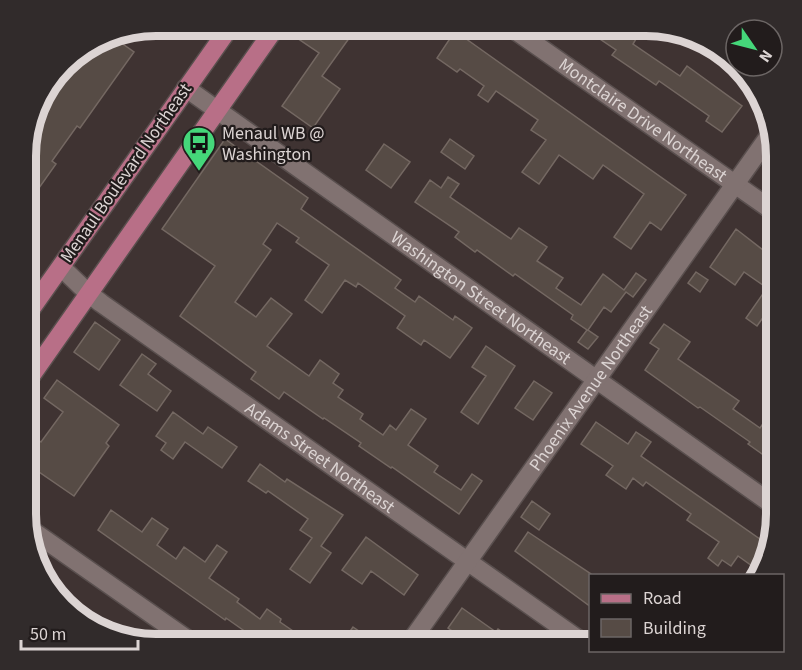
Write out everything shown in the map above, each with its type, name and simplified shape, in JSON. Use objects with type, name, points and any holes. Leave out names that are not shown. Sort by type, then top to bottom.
[{"type":"main road","name":"Menaul Boulevard Northeast","points":[[36,301],[223,36]]},
{"type":"main road","points":[[36,368],[270,36]]},
{"type":"street","name":"Montclaire Drive Northeast","points":[[523,36],[766,206]]},
{"type":"street","name":"Washington Street Northeast","points":[[186,88],[766,500]]},
{"type":"street","name":"Phoenix Avenue Northeast","points":[[416,634],[765,142]]},
{"type":"street","name":"Adams Street Northeast","points":[[61,267],[88,293],[571,634]]},
{"type":"street","points":[[38,534],[180,634]]},
{"type":"building","points":[[298,36],[351,36],[322,76],[340,89],[313,128],[282,106],[319,53],[297,38]]},
{"type":"building","points":[[452,36],[462,36],[686,195],[661,230],[650,222],[631,249],[614,237],[644,194],[603,165],[593,179],[559,155],[539,184],[522,172],[546,140],[531,130],[538,120],[496,91],[488,102],[478,95],[484,86],[460,69],[457,72],[437,58]]},
{"type":"building","points":[[595,36],[632,36],[636,39],[633,44],[680,76],[687,66],[742,106],[722,132],[706,121],[709,116],[659,81],[656,85],[612,55],[616,50]]},
{"type":"building","points":[[119,41],[134,52],[80,128],[77,126],[52,161],[56,164],[36,192],[38,132],[52,96],[66,77],[83,61]]},
{"type":"building","points":[[225,139],[308,198],[301,209],[401,280],[395,288],[415,302],[419,296],[453,320],[455,316],[472,328],[450,358],[424,340],[421,345],[397,328],[405,316],[358,283],[356,287],[345,280],[322,313],[305,300],[329,265],[296,242],[299,238],[277,223],[263,244],[271,250],[235,302],[256,317],[271,298],[292,314],[267,346],[309,376],[320,360],[339,374],[333,383],[343,390],[338,397],[363,414],[360,419],[383,435],[390,425],[396,430],[411,409],[426,419],[408,445],[438,466],[434,472],[461,490],[472,474],[482,481],[459,514],[359,446],[361,443],[284,392],[279,399],[251,379],[256,372],[180,316],[215,266],[162,229]]},
{"type":"building","points":[[450,139],[474,156],[465,169],[441,152]]},
{"type":"building","points":[[384,144],[410,162],[391,188],[366,170]]},
{"type":"building","points":[[448,177],[459,184],[450,197],[511,239],[519,228],[547,247],[537,261],[563,278],[556,288],[581,305],[603,274],[624,290],[636,273],[646,280],[633,297],[626,292],[611,312],[604,307],[588,330],[598,337],[588,349],[578,342],[587,330],[571,319],[573,315],[515,274],[513,276],[477,250],[475,252],[455,237],[459,232],[415,202],[430,180],[441,188]]},
{"type":"building","points":[[736,229],[766,252],[766,287],[744,272],[735,285],[710,267]]},
{"type":"building","points":[[696,272],[708,280],[700,292],[688,283]]},
{"type":"building","points":[[766,289],[766,313],[757,326],[746,318]]},
{"type":"building","points":[[95,322],[120,340],[99,370],[74,352]]},
{"type":"building","points":[[664,324],[690,342],[678,359],[739,401],[733,409],[760,428],[762,425],[766,428],[766,457],[748,444],[750,442],[645,370],[659,349],[650,343]]},
{"type":"building","points":[[486,346],[515,366],[478,424],[461,412],[486,376],[472,367]]},
{"type":"building","points":[[142,354],[156,364],[148,374],[171,391],[157,411],[120,385]]},
{"type":"building","points":[[57,380],[119,425],[106,443],[109,446],[74,496],[36,470],[36,438],[41,442],[63,412],[44,398]]},
{"type":"building","points":[[534,381],[552,393],[533,420],[515,408]]},
{"type":"building","points":[[173,412],[203,434],[208,427],[237,447],[222,468],[185,442],[173,459],[161,450],[166,443],[156,436]]},
{"type":"building","points":[[596,422],[628,444],[636,432],[651,442],[641,456],[763,541],[754,567],[738,556],[731,566],[722,560],[718,566],[708,558],[719,542],[687,520],[691,514],[646,482],[643,486],[633,478],[626,489],[606,475],[613,466],[581,444]]},
{"type":"building","points":[[260,464],[285,482],[287,479],[343,515],[321,546],[331,553],[310,583],[290,569],[312,538],[300,530],[308,519],[268,491],[266,493],[248,481]]},
{"type":"building","points":[[532,501],[550,514],[539,530],[521,517]]},
{"type":"building","points":[[111,510],[142,532],[152,518],[168,529],[157,545],[176,559],[184,547],[205,562],[217,545],[227,552],[209,578],[239,599],[237,602],[260,619],[267,609],[297,634],[249,634],[226,618],[225,620],[98,530]]},
{"type":"building","points":[[528,532],[591,574],[589,574],[589,606],[515,551]]},
{"type":"building","points":[[366,537],[418,575],[404,595],[371,571],[362,584],[342,570]]},
{"type":"building","points":[[462,608],[496,632],[498,629],[505,634],[457,634],[448,628]]},
{"type":"building","points":[[353,627],[363,634],[348,634]]},
{"type":"place","name":"Menaul WB @ Washington","points":[[199,172]]}]
